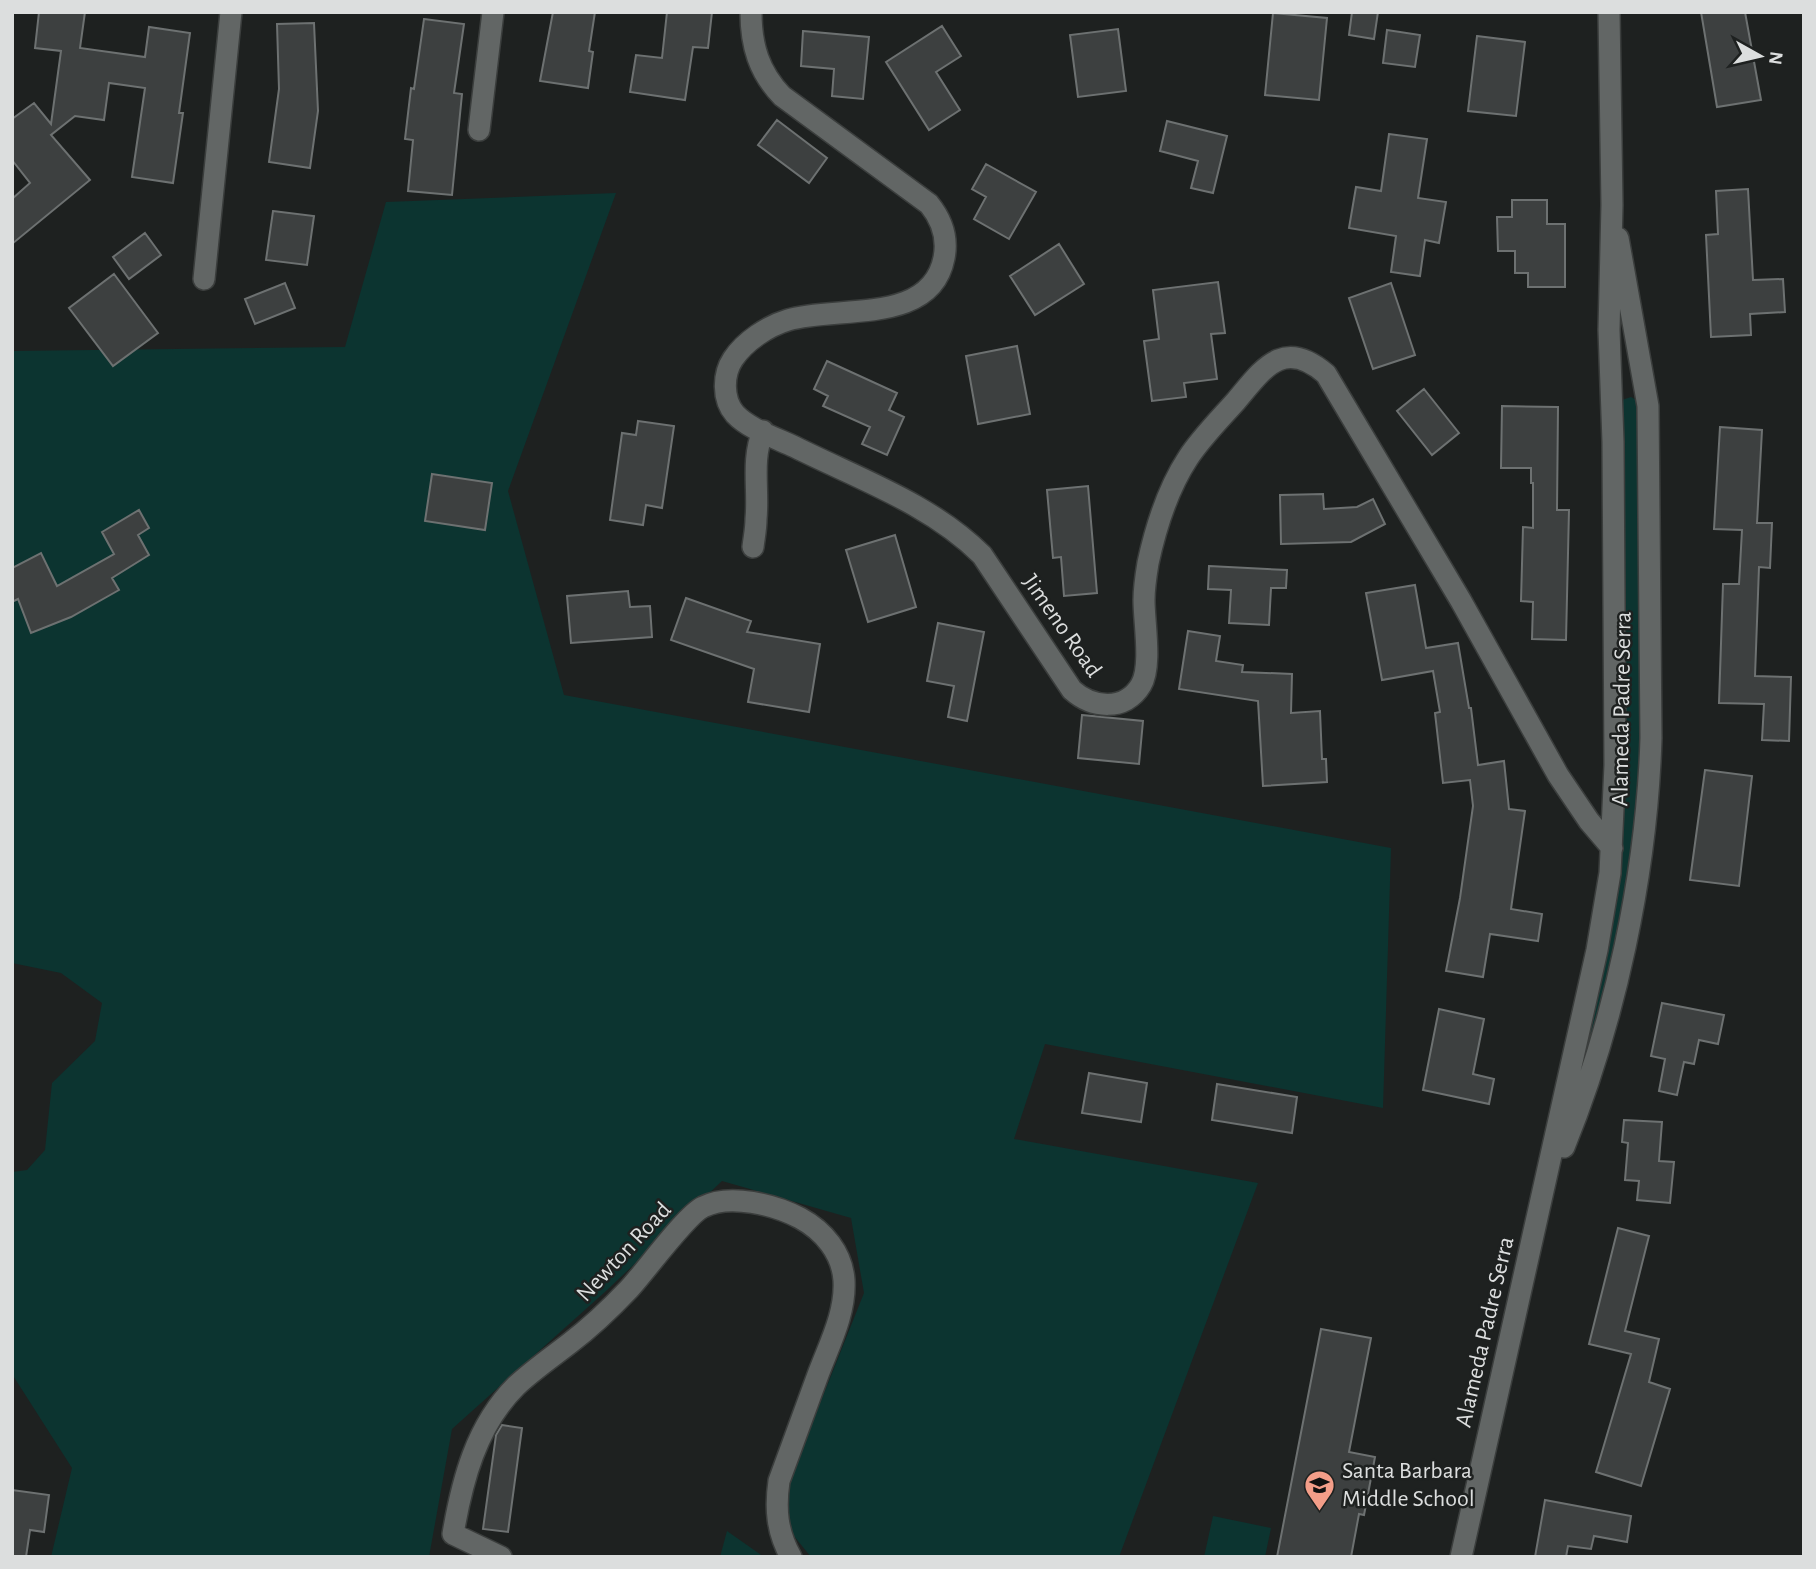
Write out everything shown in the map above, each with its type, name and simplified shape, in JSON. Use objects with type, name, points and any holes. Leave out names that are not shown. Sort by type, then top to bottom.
[{"type":"street","points":[[204,279],[231,12]]},
{"type":"street","points":[[479,130],[493,12]]},
{"type":"street","name":"Jimeno Road","points":[[751,12],[753,46],[757,60],[772,86],[924,199],[937,214],[945,237],[939,274],[931,285],[913,299],[894,307],[791,319],[779,323],[746,345],[729,366],[725,391],[734,413],[763,431],[932,513],[963,537],[982,555],[1072,690],[1094,705],[1108,705],[1121,702],[1141,685],[1146,660],[1144,596],[1153,540],[1162,509],[1188,457],[1262,368],[1283,359],[1306,360],[1326,374],[1461,601],[1558,775],[1589,821],[1612,848]]},
{"type":"street","name":"Alameda Padre Serra","points":[[1461,1557],[1607,901],[1615,765],[1609,330],[1612,205],[1609,12]]},
{"type":"street","name":"Alameda Padre Serra","points":[[1542,1202],[1591,1072],[1609,1006],[1634,902],[1644,846],[1649,789],[1651,738],[1648,406],[1612,205]]},
{"type":"street","points":[[752,547],[757,519],[756,447],[763,431]]},
{"type":"street","name":"Newton Road","points":[[500,1557],[453,1534],[465,1477],[486,1425],[514,1388],[608,1311],[696,1212],[716,1203],[733,1202],[772,1207],[810,1223],[824,1234],[834,1248],[841,1263],[844,1280],[839,1318],[779,1481],[776,1503],[778,1525],[791,1557]]},
{"type":"shaded area","points":[[616,193],[508,491],[564,695],[1391,848],[1383,1108],[1045,1044],[1014,1139],[1258,1183],[1119,1557],[811,1557],[789,1530],[789,1481],[864,1293],[851,1218],[722,1181],[606,1291],[452,1429],[429,1557],[51,1557],[72,1468],[12,1374],[12,1172],[27,1170],[45,1150],[52,1083],[95,1041],[102,1003],[61,973],[12,963],[12,351],[345,347],[386,202]]},
{"type":"shaded area","points":[[1631,397],[1638,401],[1642,806],[1620,937],[1580,1077],[1580,1058],[1606,942],[1622,400]]},
{"type":"shaded area","points":[[1213,1516],[1271,1528],[1265,1557],[1204,1557]]},
{"type":"shaded area","points":[[727,1531],[764,1557],[720,1557]]},
{"type":"building","points":[[39,12],[85,12],[80,48],[145,57],[149,27],[190,33],[179,113],[183,113],[173,183],[132,177],[145,88],[109,83],[104,120],[75,116],[51,135],[90,180],[12,244],[12,199],[30,183],[12,160],[12,119],[34,103],[51,124],[61,51],[35,48]]},
{"type":"building","points":[[553,12],[595,12],[589,51],[593,52],[588,88],[540,81]]},
{"type":"building","points":[[667,12],[712,12],[708,48],[693,47],[685,100],[630,92],[636,55],[662,58]]},
{"type":"building","points":[[1352,12],[1378,12],[1374,39],[1349,35]]},
{"type":"building","points":[[1701,12],[1745,12],[1761,100],[1717,107]]},
{"type":"building","points":[[1273,13],[1327,18],[1319,100],[1265,95]]},
{"type":"building","points":[[424,19],[464,24],[454,93],[462,94],[452,195],[408,191],[413,140],[405,139]]},
{"type":"building","points":[[314,23],[318,111],[310,168],[269,162],[279,89],[277,24]]},
{"type":"building","points":[[942,26],[961,56],[936,72],[960,110],[929,130],[886,62]]},
{"type":"building","points":[[1118,29],[1126,91],[1078,97],[1070,35]]},
{"type":"building","points":[[1387,30],[1420,35],[1415,67],[1383,63]]},
{"type":"building","points":[[803,31],[869,37],[863,99],[832,96],[834,69],[801,66]]},
{"type":"building","points":[[1477,36],[1525,42],[1516,116],[1468,111]]},
{"type":"building","points":[[777,120],[827,158],[809,183],[758,145]]},
{"type":"building","points":[[1167,121],[1227,136],[1213,193],[1191,188],[1198,161],[1160,151]]},
{"type":"building","points":[[1389,134],[1427,139],[1418,198],[1446,202],[1439,243],[1425,240],[1420,276],[1391,272],[1396,236],[1349,228],[1356,187],[1381,191]]},
{"type":"building","points":[[986,164],[1036,192],[1009,239],[974,219],[986,197],[972,189]]},
{"type":"building","points":[[1748,189],[1753,280],[1783,279],[1785,312],[1750,314],[1751,335],[1711,337],[1706,235],[1718,234],[1716,191]]},
{"type":"building","points":[[1512,200],[1547,200],[1547,224],[1565,224],[1565,287],[1528,287],[1528,273],[1515,273],[1515,251],[1498,251],[1497,217],[1512,217]]},
{"type":"building","points":[[273,211],[314,216],[307,265],[266,260]]},
{"type":"building","points":[[145,233],[161,255],[129,279],[113,257]]},
{"type":"building","points":[[1059,244],[1084,284],[1035,315],[1010,276]]},
{"type":"building","points":[[114,274],[158,333],[113,366],[69,308]]},
{"type":"building","points":[[1218,282],[1225,333],[1211,334],[1217,379],[1184,383],[1186,397],[1152,401],[1144,341],[1159,339],[1153,290]]},
{"type":"building","points":[[285,283],[295,308],[255,324],[245,299]]},
{"type":"building","points":[[1391,283],[1415,355],[1373,369],[1349,298]]},
{"type":"building","points":[[1017,346],[1030,414],[978,424],[966,356]]},
{"type":"building","points":[[827,361],[897,393],[889,410],[904,417],[887,455],[862,444],[870,427],[823,406],[828,396],[814,389]]},
{"type":"building","points":[[1424,389],[1459,433],[1432,455],[1397,411]]},
{"type":"building","points":[[1502,406],[1558,407],[1557,510],[1569,510],[1566,640],[1532,639],[1533,602],[1521,601],[1523,527],[1533,528],[1533,483],[1531,468],[1501,468]]},
{"type":"building","points":[[638,421],[674,426],[662,508],[646,505],[643,525],[610,520],[622,433],[636,435]]},
{"type":"building","points":[[1720,427],[1762,430],[1757,523],[1772,523],[1770,568],[1759,567],[1755,676],[1791,677],[1789,741],[1762,740],[1764,704],[1719,703],[1723,584],[1739,584],[1742,530],[1714,529]]},
{"type":"building","points":[[432,474],[492,483],[485,530],[425,521]]},
{"type":"building","points":[[1088,486],[1097,593],[1064,596],[1061,557],[1053,558],[1047,490]]},
{"type":"building","points":[[1323,494],[1324,509],[1357,507],[1373,499],[1385,524],[1351,542],[1281,544],[1280,495]]},
{"type":"building","points":[[139,510],[149,528],[138,535],[149,555],[112,578],[119,590],[71,617],[31,633],[18,599],[12,602],[12,568],[41,553],[57,586],[114,554],[102,532]]},
{"type":"building","points":[[895,535],[916,607],[868,622],[846,550]]},
{"type":"building","points":[[1209,566],[1287,570],[1286,588],[1271,588],[1269,625],[1229,623],[1231,590],[1208,589]]},
{"type":"building","points":[[1415,585],[1426,648],[1458,643],[1471,708],[1478,765],[1504,761],[1509,809],[1525,811],[1511,909],[1542,914],[1538,941],[1490,934],[1483,977],[1446,971],[1473,806],[1470,780],[1443,783],[1435,713],[1440,712],[1433,671],[1382,680],[1366,593]]},
{"type":"building","points":[[628,591],[630,607],[650,606],[652,637],[571,643],[567,596]]},
{"type":"building","points":[[686,598],[751,621],[747,632],[820,644],[809,712],[748,702],[754,669],[671,640]]},
{"type":"building","points":[[938,623],[984,632],[967,721],[948,717],[954,686],[927,681]]},
{"type":"building","points":[[1188,631],[1220,636],[1216,661],[1243,665],[1242,672],[1292,674],[1291,713],[1320,711],[1322,759],[1326,759],[1327,782],[1263,786],[1258,701],[1179,689]]},
{"type":"building","points":[[1082,715],[1143,721],[1139,764],[1078,758]]},
{"type":"building","points":[[1705,770],[1752,776],[1739,886],[1690,880]]},
{"type":"building","points":[[1662,1003],[1724,1015],[1718,1044],[1699,1040],[1694,1064],[1684,1062],[1677,1095],[1659,1091],[1665,1059],[1651,1056]]},
{"type":"building","points":[[1439,1009],[1484,1019],[1473,1074],[1494,1079],[1489,1104],[1423,1090]]},
{"type":"building","points":[[1089,1073],[1147,1083],[1141,1122],[1082,1113]]},
{"type":"building","points":[[1217,1084],[1297,1097],[1292,1133],[1212,1120]]},
{"type":"building","points":[[1624,1120],[1662,1122],[1659,1161],[1674,1162],[1670,1203],[1637,1200],[1639,1181],[1625,1180],[1628,1143],[1622,1142]]},
{"type":"building","points":[[1618,1228],[1649,1236],[1625,1331],[1659,1339],[1649,1382],[1670,1389],[1641,1486],[1596,1472],[1631,1354],[1589,1344]]},
{"type":"building","points":[[1321,1329],[1371,1338],[1349,1452],[1375,1457],[1364,1515],[1359,1514],[1351,1557],[1277,1557]]},
{"type":"building","points":[[502,1425],[522,1428],[508,1532],[483,1529],[496,1435]]},
{"type":"building","points":[[12,1490],[49,1495],[44,1532],[30,1530],[26,1557],[12,1557]]},
{"type":"building","points":[[1545,1500],[1631,1516],[1627,1542],[1594,1536],[1591,1549],[1568,1546],[1566,1557],[1535,1557]]},
{"type":"place","name":"Santa Barbara Middle School","points":[[1319,1512]]}]
